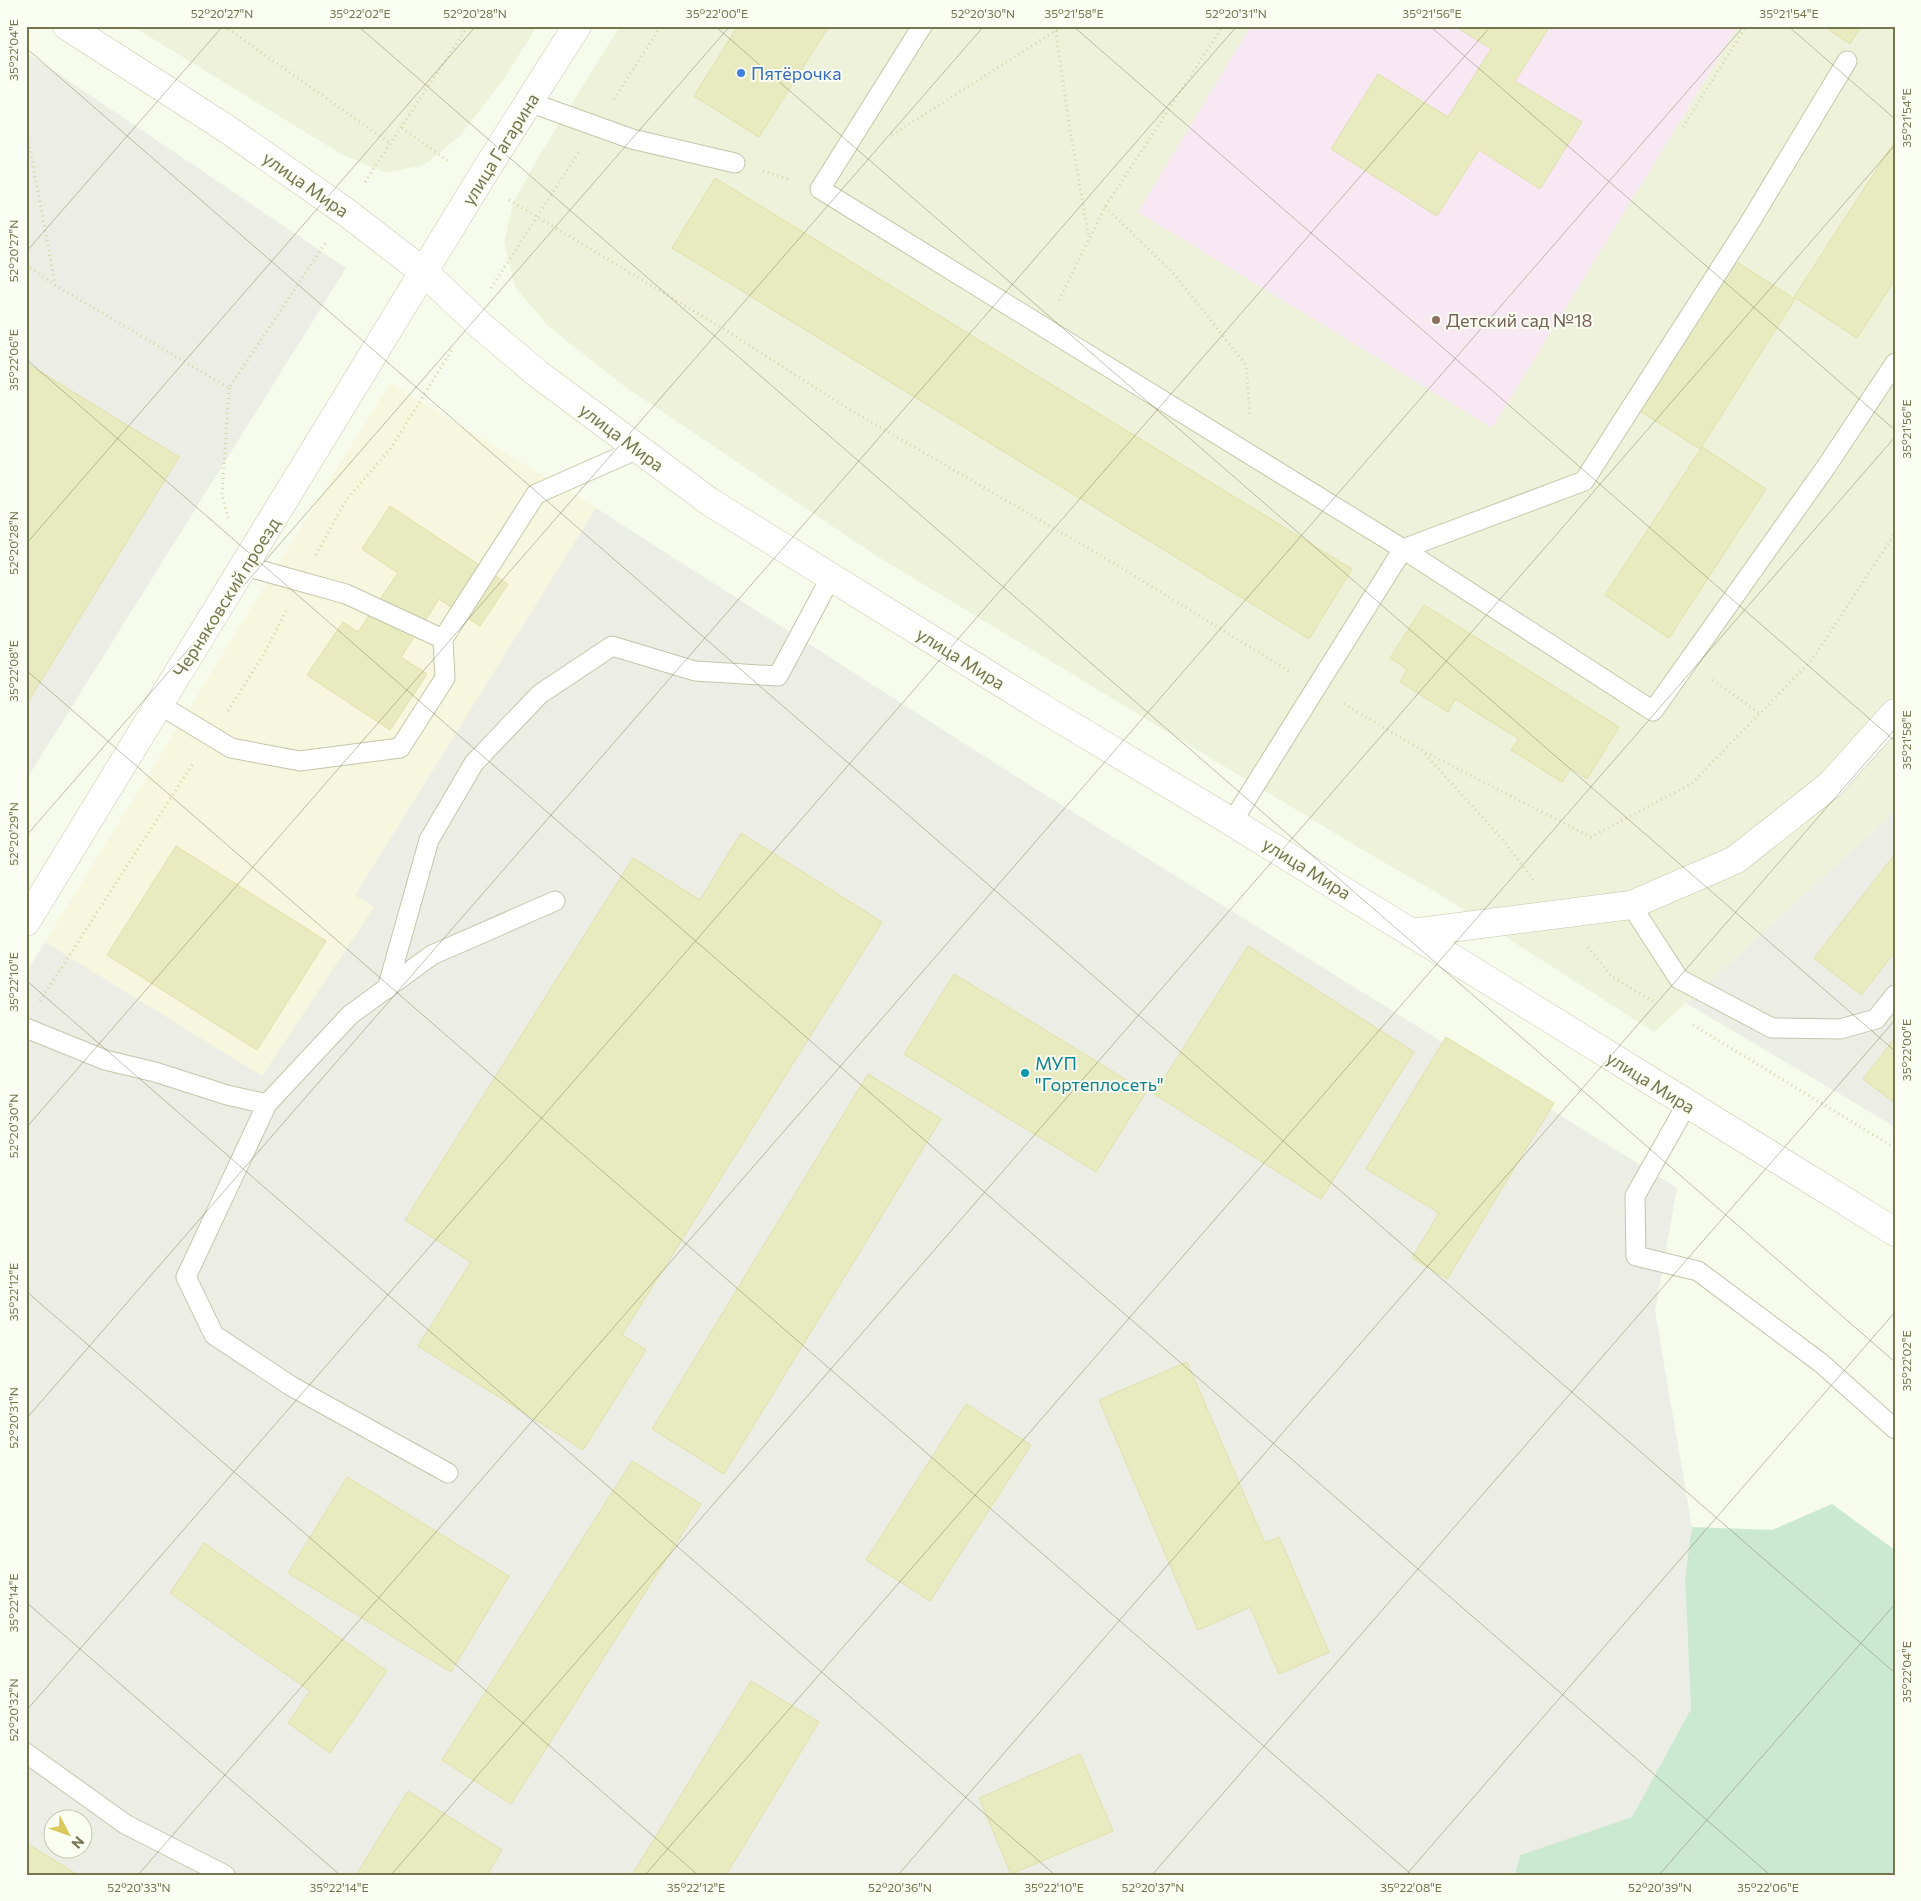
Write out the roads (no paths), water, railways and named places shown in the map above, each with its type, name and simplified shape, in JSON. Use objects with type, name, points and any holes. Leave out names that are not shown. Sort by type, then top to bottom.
[{"type":"main road","name":"улица Мира","points":[[67,26],[226,129],[346,212],[425,272],[480,325],[538,374],[710,502],[1895,1232]]},
{"type":"main road","name":"улица Гагарина","points":[[425,272],[478,182],[577,26]]},
{"type":"main road","name":"Черняковский проезд","points":[[26,922],[425,272]]},
{"type":"main road","points":[[1412,933],[1631,904],[1735,860],[1830,785],[1895,713]]},
{"type":"lane","points":[[922,26],[820,189],[1403,549],[1653,711],[1826,466],[1895,364]]},
{"type":"lane","points":[[1232,822],[1403,549],[1584,481],[1750,222],[1847,61]]},
{"type":"lane","points":[[529,102],[632,139],[735,163]]},
{"type":"lane","points":[[160,705],[231,748],[300,761],[400,748],[445,678],[443,639],[536,494],[638,449]]},
{"type":"lane","points":[[243,569],[301,581],[346,594],[443,639]]},
{"type":"lane","points":[[387,989],[429,840],[474,762],[540,694],[612,646],[695,671],[778,676],[830,577]]},
{"type":"lane","points":[[448,1473],[291,1386],[214,1335],[186,1277],[267,1104],[350,1016],[432,955],[554,902]]},
{"type":"lane","points":[[1631,904],[1679,979],[1772,1028],[1840,1029],[1876,1019],[1895,995]]},
{"type":"lane","points":[[26,1028],[105,1060],[155,1072],[227,1096],[267,1104]]},
{"type":"lane","points":[[1687,1104],[1635,1196],[1636,1256],[1698,1271],[1821,1363],[1895,1429]]},
{"type":"lane","points":[[26,1753],[125,1824],[225,1875]]},
{"type":"place","name":"Пятёрочка","points":[[741,73]]},
{"type":"place","name":"Детский сад №18","points":[[1436,320]]},
{"type":"place","name":"МУП \"Гортеплосеть\"","points":[[1025,1073]]}]
